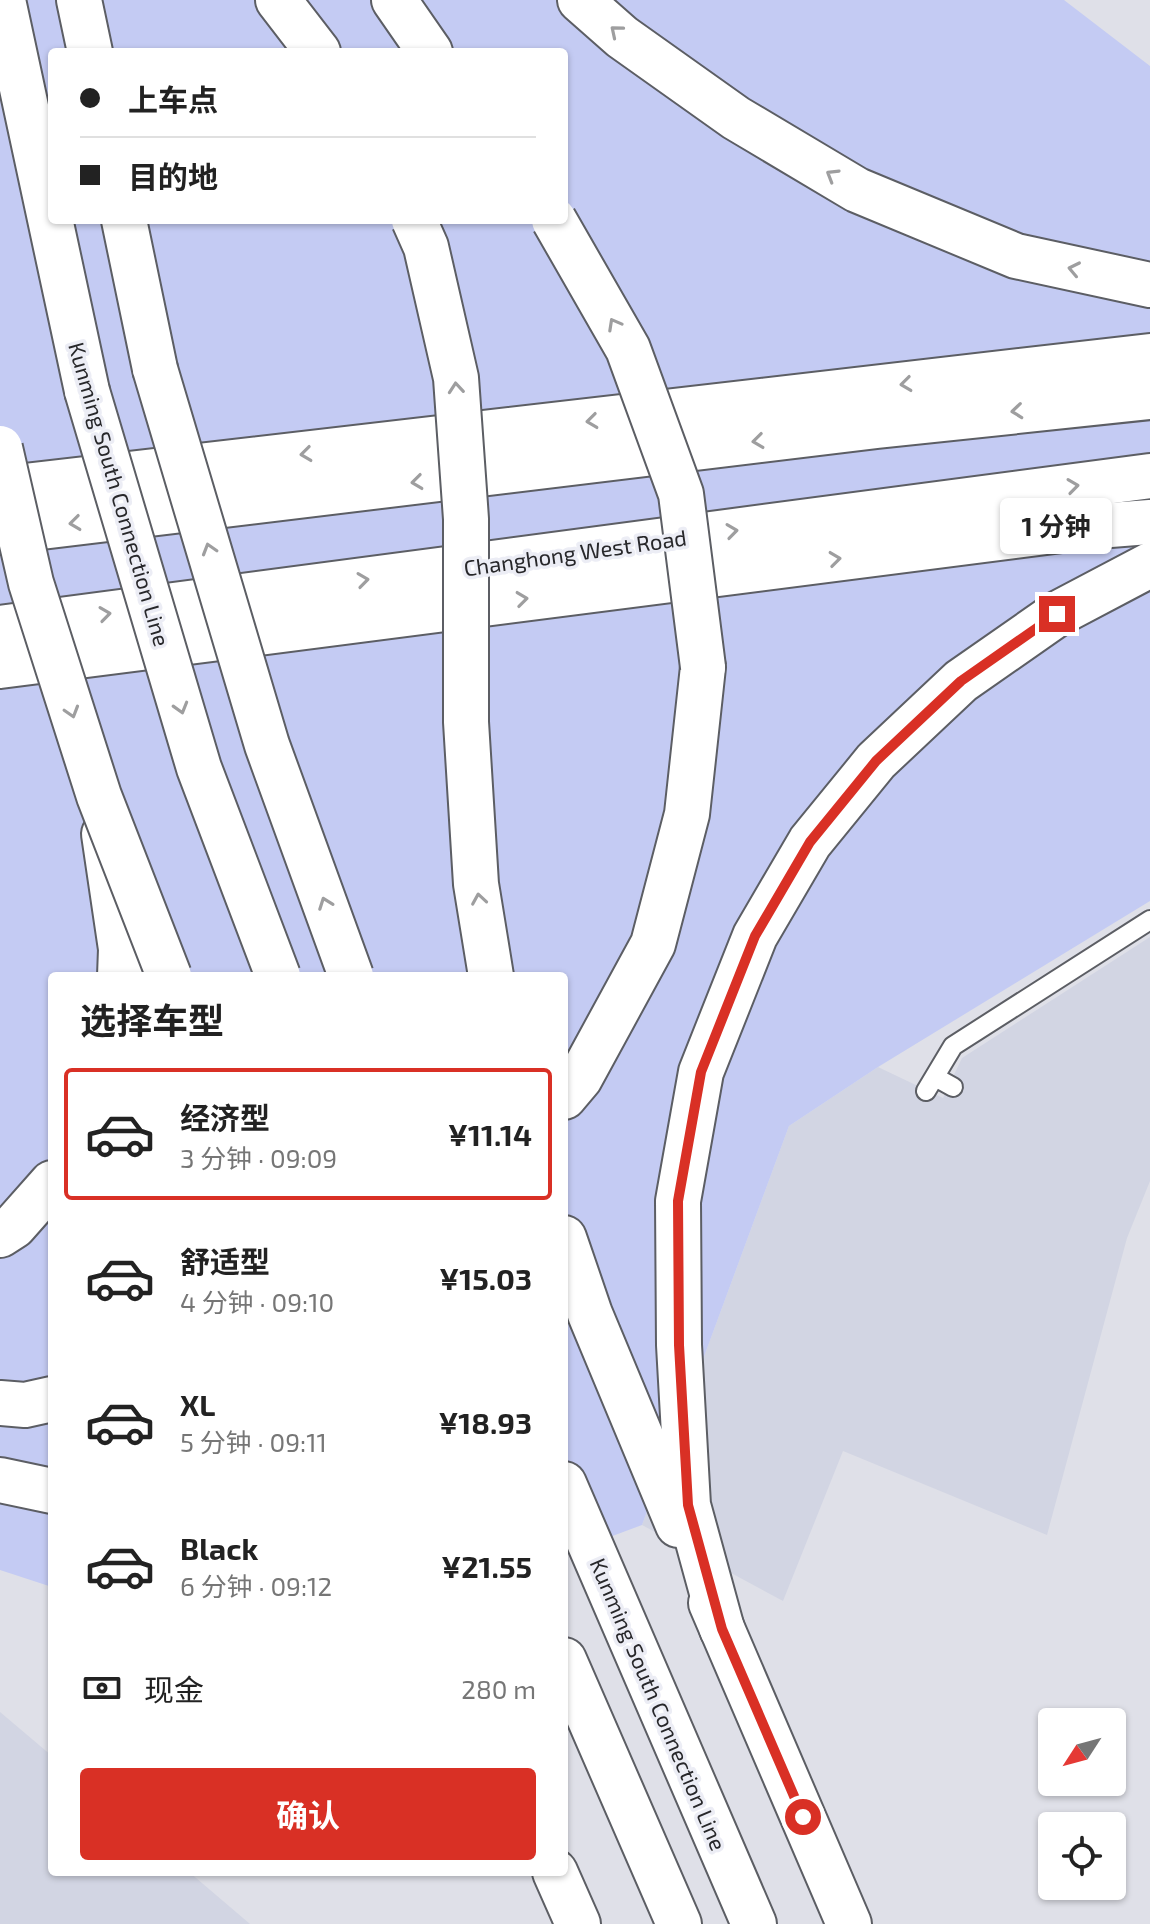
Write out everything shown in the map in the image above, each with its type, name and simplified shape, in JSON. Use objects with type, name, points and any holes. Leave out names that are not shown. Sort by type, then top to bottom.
[{"type":"main road","name":"Kunming South Connection Line","points":[[3,0],[48,209]]},
{"type":"main road","points":[[79,0],[89,48]]},
{"type":"main road","points":[[278,0],[315,48]]},
{"type":"main road","points":[[394,0],[427,48]]},
{"type":"main road","points":[[580,0],[622,37],[736,118],[857,190],[1016,256],[1150,285]]},
{"type":"main road","name":"Kunming South Connection Line","points":[[51,224],[87,391],[199,768],[276,972]]},
{"type":"main road","points":[[125,224],[155,369],[267,745],[350,972]]},
{"type":"main road","points":[[416,224],[426,247],[456,378],[466,519],[467,737],[476,884],[490,972]]},
{"type":"main road","points":[[556,224],[628,349],[681,494],[703,667],[687,814],[653,944],[580,1078],[568,1092]]},
{"type":"main road","points":[[0,489],[1150,356]]},
{"type":"main road","points":[[0,532],[861,428],[1150,397]]},
{"type":"main road","points":[[0,448],[31,583],[99,796],[167,972]]},
{"type":"main road","name":"Changhong West Road","points":[[0,628],[1150,476]]},
{"type":"main road","points":[[0,666],[1085,527],[1150,522]]},
{"type":"main road","points":[[722,1629],[688,1505],[679,1345],[678,1201],[701,1072],[755,936],[810,842],[876,761],[961,681],[1057,614],[1150,565]]},
{"type":"main road","points":[[99,796],[121,949],[120,972]]},
{"type":"main road","points":[[7,1230],[48,1187]]},
{"type":"main road","points":[[568,1250],[590,1314],[849,1924]]},
{"type":"main road","points":[[0,1403],[25,1405],[48,1400]]},
{"type":"main road","points":[[0,1480],[48,1490]]},
{"type":"main road","name":"Kunming South Connection Line","points":[[568,1493],[754,1924]]},
{"type":"main road","points":[[568,1669],[679,1924]]},
{"type":"main road","points":[[557,1876],[578,1924]]},
{"type":"lane","points":[[953,1087],[930,1084],[953,1046],[1150,920]]},
{"type":"shaded area","points":[[0,0],[1064,0],[1150,66],[1150,901],[878,1067],[789,1126],[642,1525],[568,1553],[568,972],[48,972],[48,1586],[0,1570]]},
{"type":"shaded area","points":[[1150,937],[1150,1181],[1127,1238],[1047,1535],[843,1451],[783,1601],[642,1525],[789,1126],[878,1067],[943,1098],[962,1058]]},
{"type":"shaded area","points":[[0,1712],[48,1753],[48,1876],[194,1876],[250,1924],[0,1924]]},
{"type":"route","points":[[803,1817],[722,1629],[688,1505],[679,1345],[678,1201],[701,1072],[755,936],[810,842],[876,761],[961,681],[1057,614]]}]
